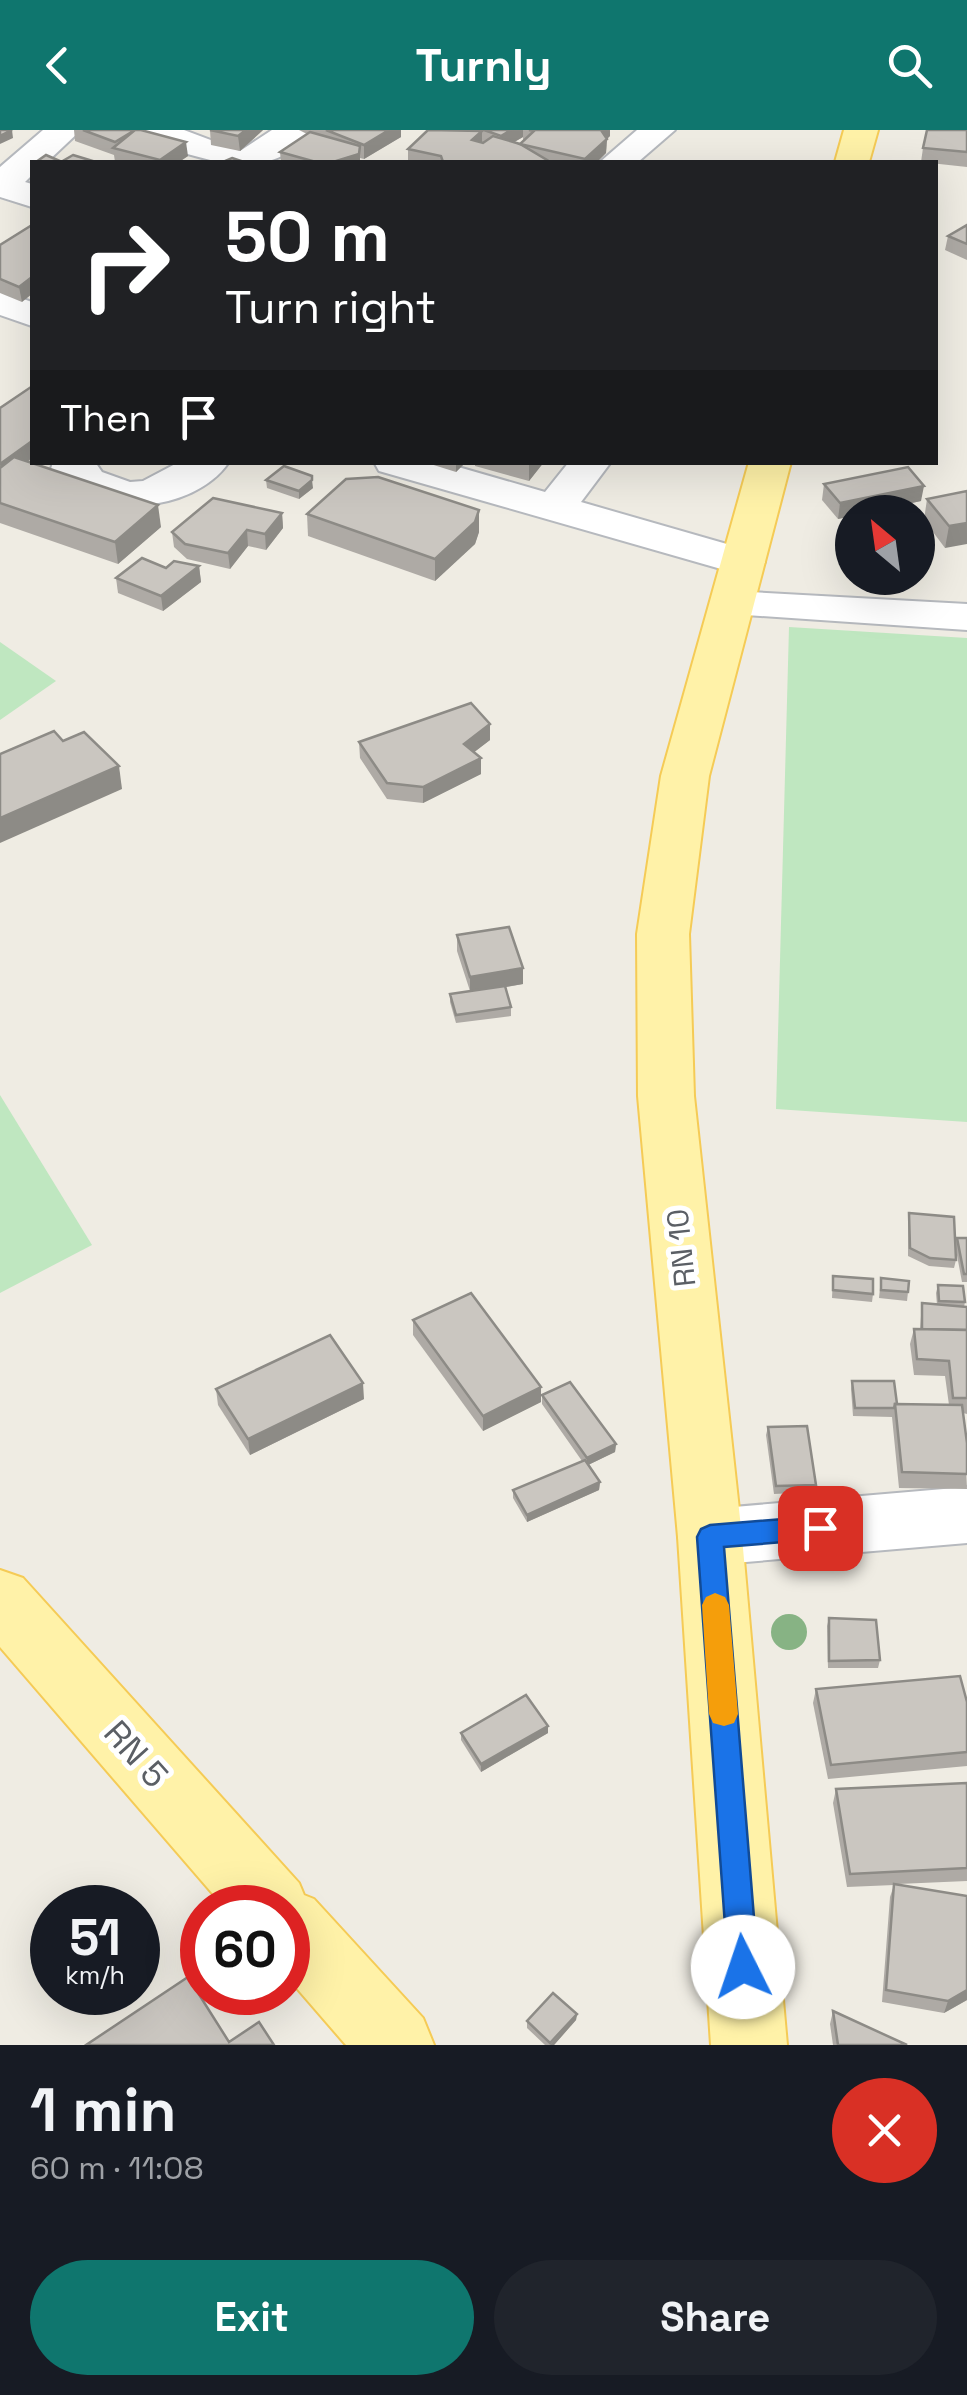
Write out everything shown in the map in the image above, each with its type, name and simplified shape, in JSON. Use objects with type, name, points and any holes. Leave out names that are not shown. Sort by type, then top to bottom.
[{"type":"main road","points":[[853,160],[861,130]]},
{"type":"main road","name":"RN 10","points":[[749,2045],[710,1537],[666,1096],[663,934],[686,776],[769,465]]},
{"type":"main road","name":"RN 5","points":[[0,1598],[253,1885]]},
{"type":"main road","points":[[310,1949],[396,2045]]},
{"type":"street","points":[[30,195],[0,185],[64,130]]},
{"type":"street","points":[[152,130],[236,160]]},
{"type":"street","points":[[245,160],[295,130]]},
{"type":"street","points":[[620,160],[658,130]]},
{"type":"street","points":[[0,302],[30,313]]},
{"type":"street","points":[[73,465],[79,478],[123,496],[147,496],[204,465]]},
{"type":"street","points":[[404,465],[554,508],[738,583],[967,618]]},
{"type":"street","points":[[554,508],[589,465]]},
{"type":"street","points":[[710,1537],[967,1515]]},
{"type":"green space","points":[[789,627],[967,638],[967,1122],[776,1109]]},
{"type":"green space","points":[[0,642],[56,681],[0,720]]},
{"type":"green space","points":[[0,1095],[92,1245],[0,1293]]},
{"type":"building","points":[[83,130],[135,130],[115,142]]},
{"type":"building","points":[[135,130],[186,142],[160,160],[113,148]]},
{"type":"building","points":[[210,130],[246,130],[238,136]]},
{"type":"building","points":[[326,130],[389,130],[364,145]]},
{"type":"building","points":[[428,130],[482,131],[472,140],[483,143],[493,136],[520,144],[547,160],[442,160],[441,156],[408,149]]},
{"type":"building","points":[[484,130],[511,130],[501,136]]},
{"type":"building","points":[[529,130],[601,130],[607,139],[585,159],[520,144],[534,131]]},
{"type":"building","points":[[927,130],[967,130],[967,152],[923,148]]},
{"type":"building","points":[[310,132],[360,146],[359,154],[340,160],[309,160],[280,152]]},
{"type":"building","points":[[967,225],[967,244],[948,236]]},
{"type":"building","points":[[30,226],[30,279],[19,287],[0,279],[0,245]]},
{"type":"building","points":[[30,388],[30,442],[0,464],[0,408]]},
{"type":"building","points":[[14,457],[158,505],[115,542],[0,503],[0,468]]},
{"type":"building","points":[[284,466],[312,476],[312,480],[299,491],[266,480]]},
{"type":"building","points":[[908,467],[924,486],[880,495],[835,497],[824,484]]},
{"type":"building","points":[[378,477],[479,510],[475,522],[435,559],[307,514],[346,479]]},
{"type":"building","points":[[967,491],[967,523],[949,526],[935,509],[935,497]]},
{"type":"building","points":[[213,498],[282,513],[265,534],[247,530],[228,553],[185,544],[172,532]]},
{"type":"building","points":[[142,558],[166,568],[174,561],[199,566],[161,596],[116,578]]},
{"type":"building","points":[[471,703],[490,724],[464,744],[481,758],[423,787],[387,783],[359,742]]},
{"type":"building","points":[[54,731],[63,741],[84,732],[119,766],[0,818],[0,754]]},
{"type":"building","points":[[509,927],[523,968],[470,977],[457,935]]},
{"type":"building","points":[[505,986],[511,1007],[456,1015],[450,994]]},
{"type":"building","points":[[909,1213],[954,1217],[956,1260],[930,1258],[910,1248]]},
{"type":"building","points":[[957,1238],[967,1238],[967,1274],[964,1274]]},
{"type":"building","points":[[833,1276],[873,1279],[873,1294],[833,1290]]},
{"type":"building","points":[[881,1278],[909,1281],[908,1292],[881,1290]]},
{"type":"building","points":[[938,1285],[963,1286],[965,1302],[939,1301]]},
{"type":"building","points":[[471,1293],[541,1387],[483,1416],[413,1320]]},
{"type":"building","points":[[922,1303],[967,1307],[967,1330],[922,1329]]},
{"type":"building","points":[[914,1329],[967,1330],[967,1398],[953,1398],[949,1361],[917,1359]]},
{"type":"building","points":[[330,1335],[363,1383],[248,1439],[216,1389]]},
{"type":"building","points":[[852,1381],[894,1381],[897,1404],[894,1408],[855,1408]]},
{"type":"building","points":[[570,1382],[616,1444],[587,1458],[542,1395]]},
{"type":"building","points":[[895,1404],[962,1405],[967,1474],[902,1472]]},
{"type":"building","points":[[807,1426],[816,1485],[776,1486],[768,1427]]},
{"type":"building","points":[[585,1460],[600,1482],[527,1515],[513,1490]]},
{"type":"building","points":[[829,1618],[876,1620],[880,1660],[829,1661]]},
{"type":"building","points":[[960,1676],[967,1702],[967,1752],[831,1765],[816,1689]]},
{"type":"building","points":[[526,1695],[548,1726],[481,1764],[461,1733]]},
{"type":"building","points":[[967,1783],[967,1868],[850,1874],[836,1789]]},
{"type":"building","points":[[894,1884],[967,1896],[967,1990],[948,2001],[886,1990]]},
{"type":"building","points":[[180,1982],[180,2015],[212,2015],[229,2042],[259,2022],[274,2045],[86,2045],[131,2015],[160,2015],[160,1996]]},
{"type":"building","points":[[553,1993],[577,2014],[550,2043],[527,2021]]},
{"type":"building","points":[[833,2011],[907,2045],[838,2045]]},
{"type":"slow traffic","points":[[715,1605],[724,1714]]},
{"type":"route","points":[[743,1967],[710,1537],[820,1528]]}]
